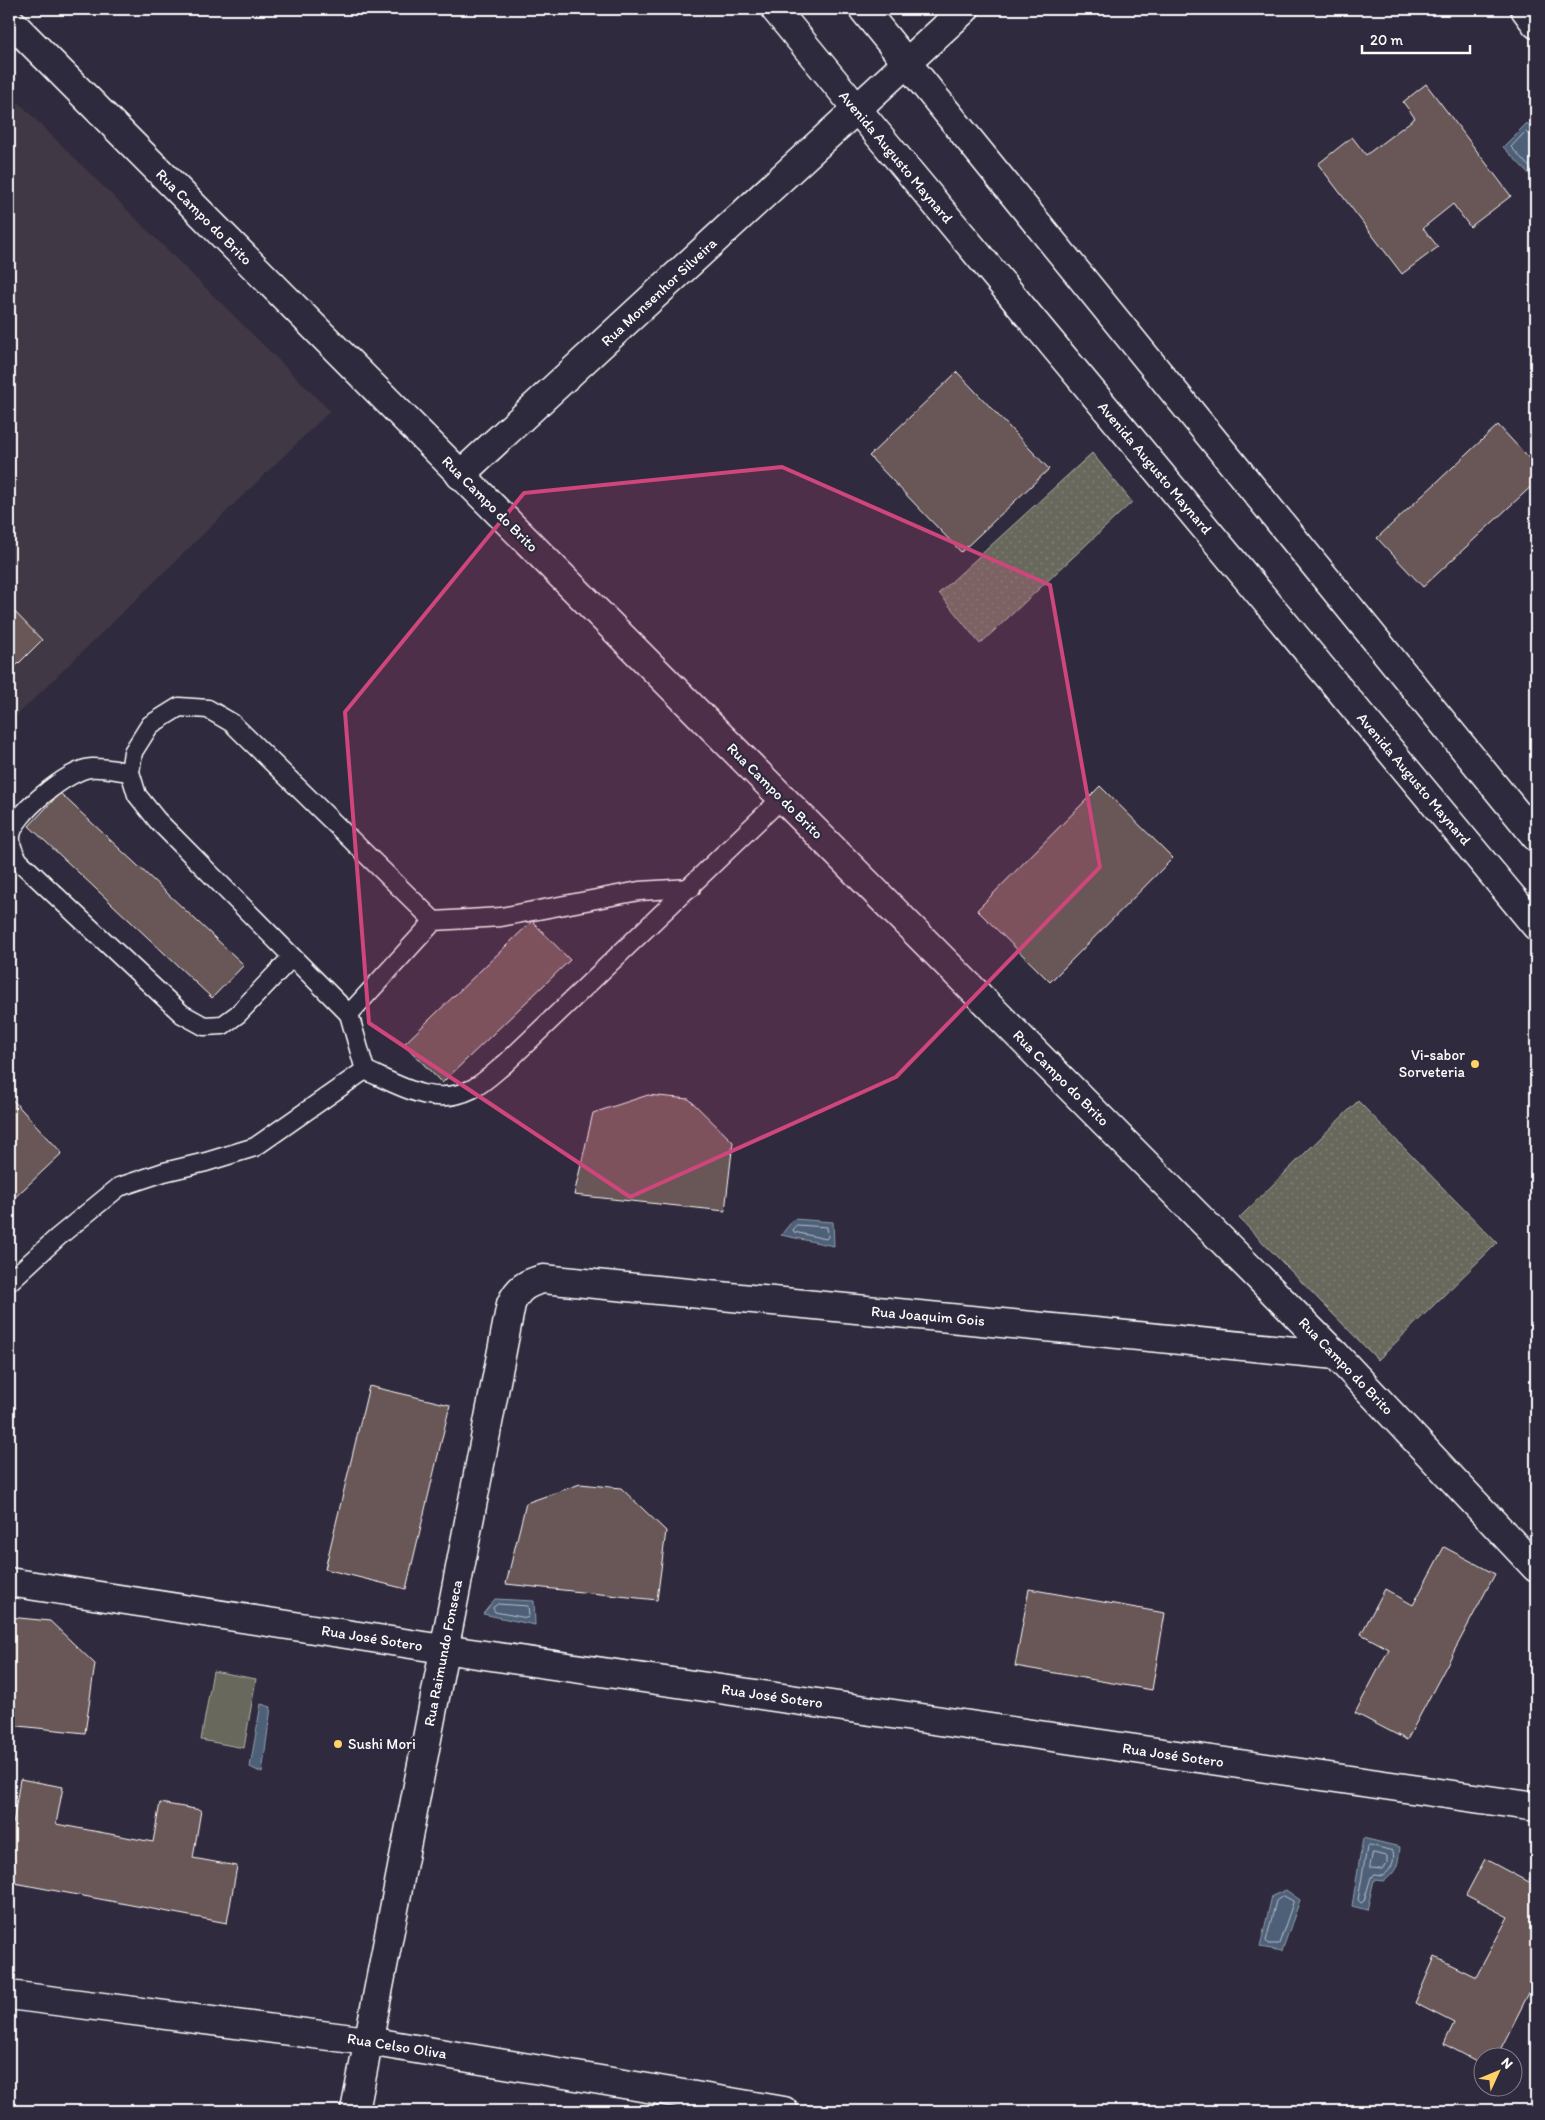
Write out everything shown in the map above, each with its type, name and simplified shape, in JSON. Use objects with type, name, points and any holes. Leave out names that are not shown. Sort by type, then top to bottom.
[{"type":"street","name":"Avenida Augusto Maynard","points":[[776,9],[1536,926]]},
{"type":"street","points":[[864,9],[1533,826]]},
{"type":"street","points":[[908,61],[965,9]]},
{"type":"street","points":[[1525,9],[1536,24]]},
{"type":"street","name":"Rua Campo do Brito","points":[[9,20],[1336,1355],[1536,1568]]},
{"type":"street","name":"Rua Monsenhor Silveira","points":[[460,475],[908,61]]},
{"type":"street","name":"Rua Joaquim Gois","points":[[521,1287],[543,1279],[1336,1355]]},
{"type":"street","name":"Rua Raimundo Fonseca","points":[[355,2111],[511,1304],[521,1287]]},
{"type":"street","name":"Rua José Sotero","points":[[9,1582],[444,1649],[1536,1807]]},
{"type":"street","name":"Rua Celso Oliva","points":[[9,1995],[368,2041],[784,2111]]},
{"type":"lane","points":[[434,921],[232,723],[208,708],[179,707],[150,725],[133,752],[130,772],[137,795],[157,820],[349,1014],[365,1070],[400,1087],[433,1098],[454,1096],[474,1088],[506,1063],[691,888],[782,798]]},
{"type":"lane","points":[[130,772],[91,768],[75,772],[49,789],[18,820],[11,834],[12,848],[19,861],[182,1014],[204,1026],[223,1025],[238,1014],[292,957]]},
{"type":"lane","points":[[349,1014],[434,921],[501,917],[639,891],[691,888]]},
{"type":"lane","points":[[11,1277],[120,1187],[164,1172],[255,1147],[365,1070]]},
{"type":"highlighted area","points":[[782,467],[1050,585],[1100,867],[896,1077],[630,1197],[369,1023],[345,712],[524,493]]},
{"type":"shaded area","points":[[9,93],[330,411],[9,723]]},
{"type":"green space","points":[[1092,453],[1132,502],[980,644],[939,593]]},
{"type":"green space","points":[[1358,1101],[1497,1243],[1378,1360],[1239,1218]]},
{"type":"green space","points":[[213,1671],[256,1679],[244,1748],[201,1740]]},
{"type":"water","points":[[1527,123],[1536,136],[1536,181],[1503,147]]},
{"type":"water","points":[[794,1219],[833,1222],[834,1246],[781,1235]]},
{"type":"water","points":[[495,1599],[534,1601],[535,1625],[483,1614]]},
{"type":"water","points":[[261,1704],[271,1707],[262,1773],[250,1767]]},
{"type":"water","points":[[1363,1838],[1400,1847],[1398,1863],[1392,1874],[1384,1881],[1374,1880],[1367,1910],[1352,1906]]},
{"type":"water","points":[[1286,1890],[1300,1900],[1282,1951],[1260,1947],[1272,1896]]},
{"type":"building","points":[[1426,84],[1511,196],[1470,227],[1453,204],[1423,228],[1438,247],[1402,274],[1318,164],[1352,137],[1366,155],[1415,118],[1403,102]]},
{"type":"building","points":[[957,372],[1049,469],[961,552],[869,456]]},
{"type":"building","points":[[1498,425],[1536,466],[1536,482],[1423,587],[1377,538]]},
{"type":"building","points":[[9,606],[42,640],[9,673]]},
{"type":"building","points":[[1100,786],[1173,858],[1050,982],[977,910]]},
{"type":"building","points":[[60,793],[244,965],[212,998],[29,826]]},
{"type":"building","points":[[532,921],[570,960],[442,1083],[404,1044]]},
{"type":"building","points":[[648,1095],[689,1099],[733,1142],[725,1211],[574,1195],[593,1113]]},
{"type":"building","points":[[9,1096],[62,1153],[9,1203]]},
{"type":"building","points":[[369,1386],[450,1405],[406,1589],[325,1569]]},
{"type":"building","points":[[580,1484],[621,1488],[666,1531],[657,1600],[506,1584],[526,1503]]},
{"type":"building","points":[[1444,1547],[1495,1574],[1407,1740],[1355,1713],[1389,1649],[1361,1634],[1385,1589],[1413,1605]]},
{"type":"building","points":[[1029,1589],[1165,1613],[1152,1690],[1015,1666]]},
{"type":"building","points":[[9,1617],[50,1621],[95,1664],[85,1733],[9,1725]]},
{"type":"building","points":[[20,1779],[63,1787],[56,1824],[153,1842],[160,1803],[201,1810],[193,1858],[237,1866],[227,1923],[9,1882],[9,1823],[13,1824]]},
{"type":"building","points":[[1485,1859],[1528,1882],[1536,1867],[1536,1979],[1501,2048],[1472,2048],[1472,2059],[1444,2044],[1454,2023],[1415,2003],[1435,1957],[1476,1977],[1508,1917],[1466,1895]]},
{"type":"place","name":"Vi-sabor Sorveteria","points":[[1475,1064]]},
{"type":"place","name":"Sushi Mori","points":[[338,1744]]}]
